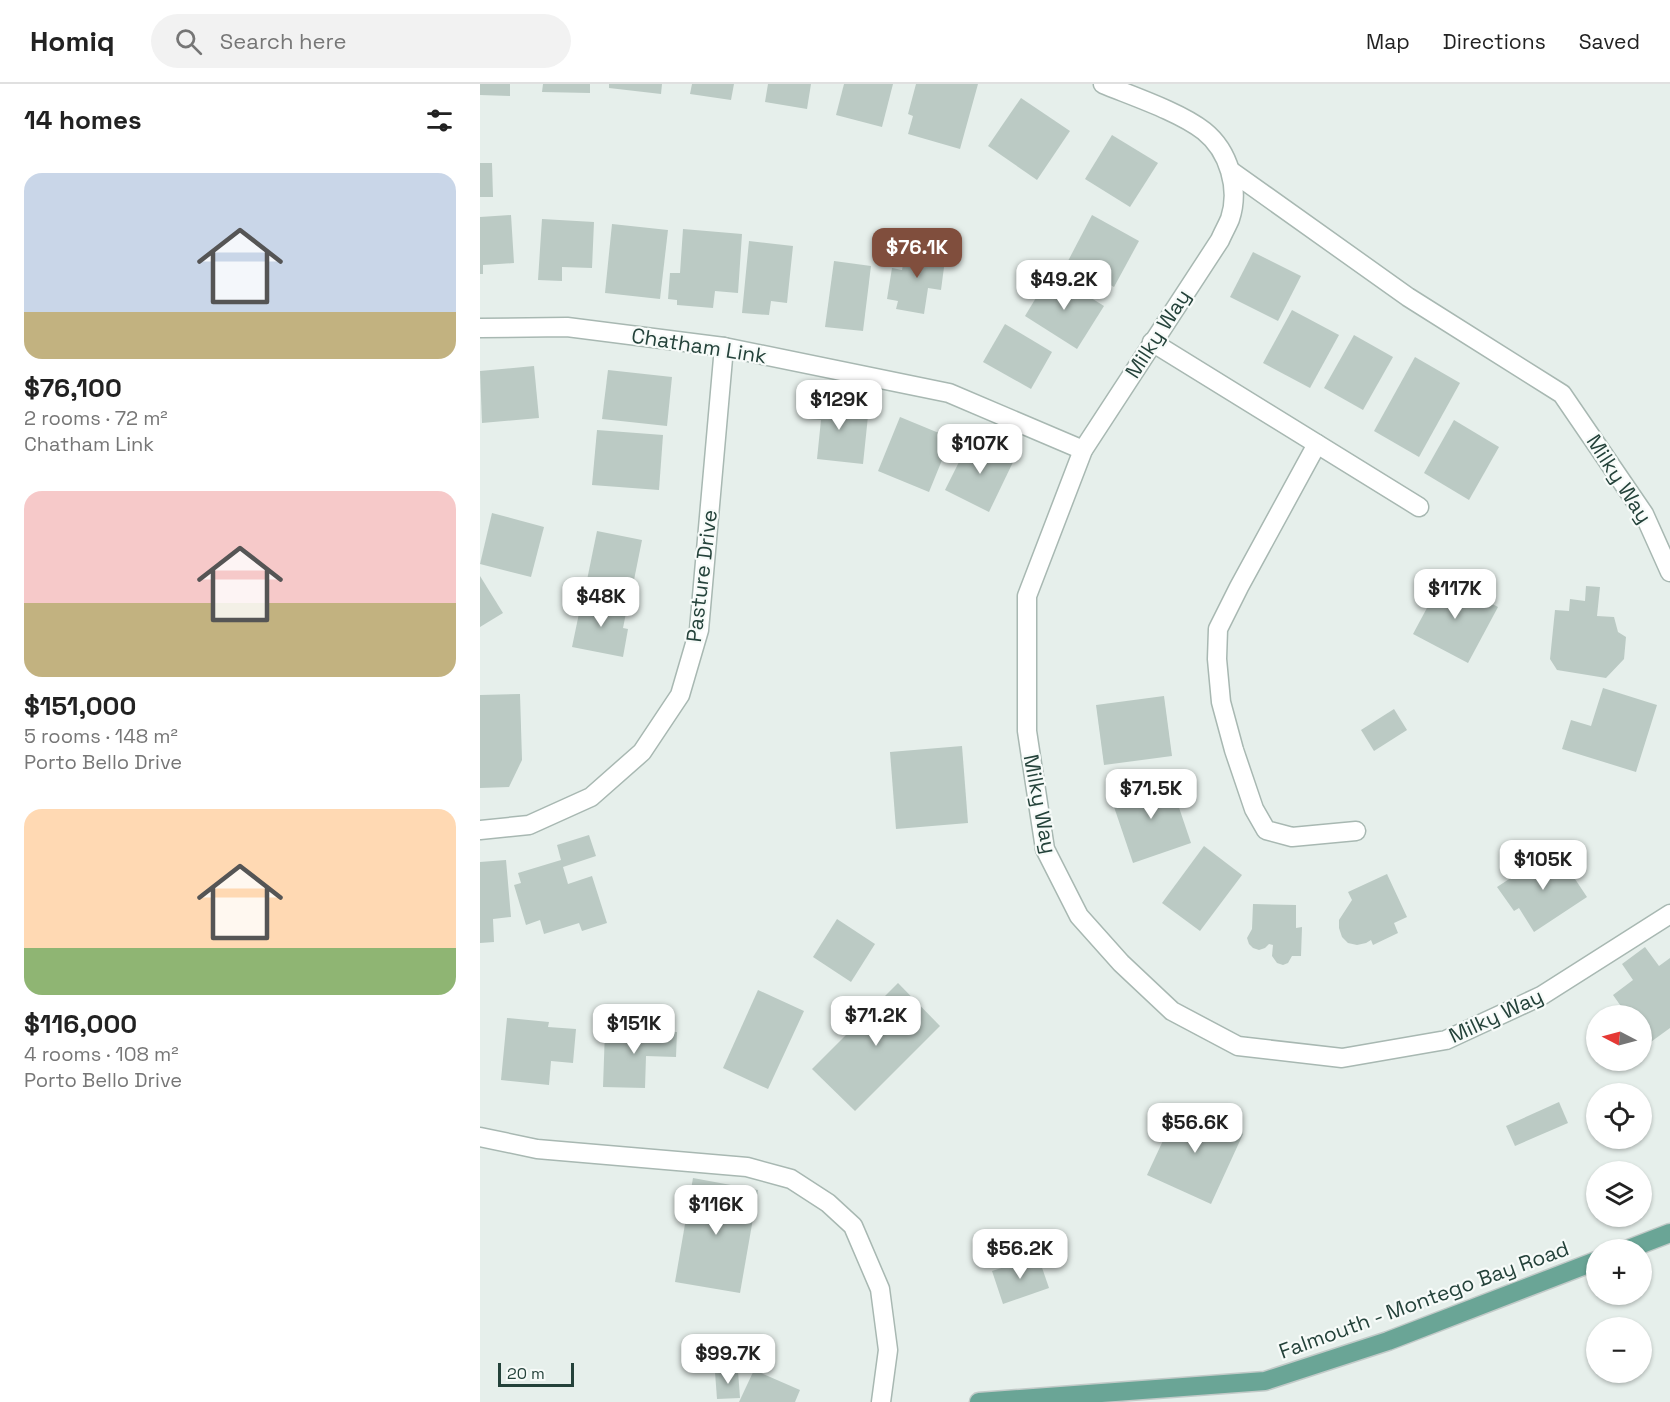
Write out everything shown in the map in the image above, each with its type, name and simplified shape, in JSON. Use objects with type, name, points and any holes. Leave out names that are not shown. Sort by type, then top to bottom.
[{"type":"main road","points":[[1652,1240],[1670,1233]]},
{"type":"main road","name":"Falmouth - Montego Bay Road","points":[[979,1402],[1265,1381],[1388,1341],[1586,1265]]},
{"type":"street","name":"Milky Way","points":[[1103,84],[1184,119],[1205,131],[1221,149],[1231,171],[1234,195],[1230,218],[1220,240],[1083,450],[1027,596],[1027,731],[1045,849],[1079,916],[1121,963],[1172,1011],[1238,1046],[1342,1058],[1446,1040],[1541,996],[1670,914]]},
{"type":"street","name":"Milky Way","points":[[1231,171],[1408,297],[1563,394],[1644,514],[1670,572]]},
{"type":"street","name":"Chatham Link","points":[[480,328],[567,327],[724,346],[949,393],[1083,450]]},
{"type":"street","points":[[1152,342],[1419,507]]},
{"type":"street","name":"Pasture Drive","points":[[480,830],[529,825],[591,797],[642,752],[680,695],[699,630],[724,346]]},
{"type":"street","points":[[1317,444],[1218,629],[1216,659],[1221,702],[1234,750],[1254,809],[1266,830],[1292,837],[1356,831]]},
{"type":"street","points":[[480,1137],[537,1149],[747,1167],[791,1179],[828,1203],[853,1226],[879,1288],[888,1350],[881,1402]]},
{"type":"building","points":[[480,84],[510,84],[510,96],[480,95]]},
{"type":"building","points":[[543,84],[590,84],[590,93],[542,92]]},
{"type":"building","points":[[609,84],[662,84],[661,94],[609,88]]},
{"type":"building","points":[[692,84],[734,84],[731,100],[690,94]]},
{"type":"building","points":[[768,84],[811,84],[807,109],[765,102]]},
{"type":"building","points":[[844,84],[893,84],[882,127],[836,115]]},
{"type":"building","points":[[916,84],[978,84],[960,149],[908,134],[913,116],[908,114]]},
{"type":"building","points":[[1021,98],[1070,131],[1037,180],[988,146]]},
{"type":"building","points":[[1112,135],[1158,163],[1130,207],[1085,179]]},
{"type":"building","points":[[480,163],[492,163],[493,197],[480,197]]},
{"type":"building","points":[[511,215],[514,263],[483,265],[483,274],[480,274],[480,217]]},
{"type":"building","points":[[1092,215],[1139,241],[1114,287],[1068,261]]},
{"type":"building","points":[[542,219],[594,222],[592,268],[562,267],[562,281],[538,280]]},
{"type":"building","points":[[612,224],[668,230],[660,299],[605,293]]},
{"type":"building","points":[[683,229],[742,234],[738,293],[715,291],[713,308],[677,305],[677,300],[668,299],[670,273],[680,273]]},
{"type":"building","points":[[749,241],[793,246],[787,303],[771,301],[769,315],[742,313]]},
{"type":"building","points":[[906,247],[946,252],[941,290],[928,288],[924,314],[896,309],[898,301],[887,299],[892,268],[902,270]]},
{"type":"building","points":[[1253,252],[1301,276],[1278,321],[1230,297]]},
{"type":"building","points":[[834,261],[871,266],[863,331],[825,327]]},
{"type":"building","points":[[1051,273],[1104,306],[1077,349],[1025,316]]},
{"type":"building","points":[[1292,310],[1339,335],[1310,388],[1263,363]]},
{"type":"building","points":[[1005,324],[1052,352],[1031,389],[983,362]]},
{"type":"building","points":[[1354,335],[1393,357],[1363,410],[1324,388]]},
{"type":"building","points":[[1415,357],[1460,383],[1419,457],[1374,431]]},
{"type":"building","points":[[534,366],[539,418],[482,423],[480,371]]},
{"type":"building","points":[[608,370],[672,377],[667,426],[602,419]]},
{"type":"building","points":[[811,395],[845,399],[843,413],[868,416],[863,464],[817,459],[821,420],[809,419]]},
{"type":"building","points":[[900,417],[951,438],[929,492],[878,471]]},
{"type":"building","points":[[1454,420],[1499,447],[1469,500],[1424,473]]},
{"type":"building","points":[[597,430],[663,435],[659,490],[592,485]]},
{"type":"building","points":[[971,438],[1014,460],[989,512],[945,490]]},
{"type":"building","points":[[492,513],[544,527],[531,577],[480,564]]},
{"type":"building","points":[[597,531],[642,540],[632,590],[587,580]]},
{"type":"building","points":[[480,576],[503,613],[480,627]]},
{"type":"building","points":[[1443,578],[1498,607],[1468,663],[1413,634]]},
{"type":"building","points":[[1586,586],[1600,587],[1597,616],[1614,617],[1618,632],[1626,637],[1624,659],[1606,678],[1557,670],[1550,659],[1555,610],[1569,611],[1570,599],[1585,601]]},
{"type":"building","points":[[582,599],[627,608],[623,628],[628,629],[623,657],[572,647]]},
{"type":"building","points":[[1603,688],[1657,705],[1636,772],[1562,749],[1571,720],[1591,726]]},
{"type":"building","points":[[520,694],[522,760],[509,787],[480,788],[480,695]]},
{"type":"building","points":[[1164,696],[1172,756],[1104,765],[1096,705]]},
{"type":"building","points":[[1394,709],[1407,730],[1374,751],[1361,730]]},
{"type":"building","points":[[962,746],[968,823],[896,829],[890,752]]},
{"type":"building","points":[[1169,778],[1191,843],[1133,863],[1111,798]]},
{"type":"building","points":[[589,835],[596,856],[563,867],[568,884],[592,876],[607,923],[582,931],[579,923],[544,934],[540,920],[526,925],[514,885],[521,883],[518,873],[561,860],[557,845]]},
{"type":"building","points":[[1204,846],[1242,875],[1200,931],[1162,903]]},
{"type":"building","points":[[1555,849],[1587,897],[1534,932],[1519,908],[1514,911],[1497,887]]},
{"type":"building","points":[[506,860],[511,917],[493,919],[494,942],[480,943],[480,862]]},
{"type":"building","points":[[1387,874],[1407,917],[1394,923],[1398,933],[1373,945],[1371,940],[1357,945],[1348,943],[1342,937],[1339,920],[1352,900],[1348,892]]},
{"type":"building","points":[[1253,904],[1296,905],[1296,928],[1302,927],[1301,956],[1292,956],[1288,963],[1283,965],[1277,963],[1272,956],[1273,945],[1269,944],[1259,950],[1249,944],[1247,938],[1252,929]]},
{"type":"building","points":[[837,919],[875,944],[851,982],[813,957]]},
{"type":"building","points":[[1645,947],[1659,966],[1670,958],[1670,1028],[1652,1041],[1652,1005],[1620,1005],[1613,995],[1633,980],[1622,964]]},
{"type":"building","points":[[898,983],[940,1026],[855,1111],[812,1069]]},
{"type":"building","points":[[758,990],[804,1011],[768,1089],[723,1068]]},
{"type":"building","points":[[507,1018],[549,1022],[548,1027],[576,1029],[573,1063],[551,1061],[549,1085],[501,1080]]},
{"type":"building","points":[[605,1030],[677,1032],[676,1057],[646,1056],[645,1088],[603,1087]]},
{"type":"building","points":[[1559,1102],[1568,1123],[1515,1146],[1506,1126]]},
{"type":"building","points":[[1180,1104],[1243,1134],[1211,1204],[1147,1175]]},
{"type":"building","points":[[693,1178],[758,1190],[740,1293],[675,1282]]},
{"type":"building","points":[[1038,1256],[1049,1288],[1003,1304],[992,1271]]},
{"type":"building","points":[[754,1370],[800,1390],[795,1402],[739,1402]]},
{"type":"building","points":[[738,1371],[740,1398],[717,1399],[715,1372]]}]
